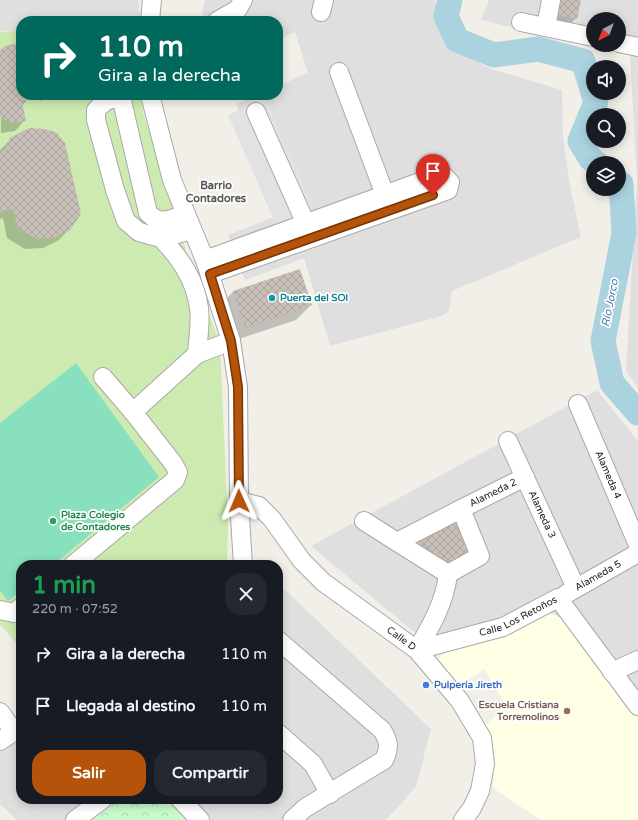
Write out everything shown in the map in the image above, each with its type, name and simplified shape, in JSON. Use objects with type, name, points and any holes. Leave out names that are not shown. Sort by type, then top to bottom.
[{"type":"street","points":[[150,16],[152,0]]},
{"type":"street","points":[[226,16],[238,9],[243,0]]},
{"type":"street","points":[[546,27],[551,0]]},
{"type":"street","points":[[521,22],[586,36]]},
{"type":"street","points":[[626,44],[638,47]]},
{"type":"street","points":[[339,72],[385,195]]},
{"type":"street","points":[[107,100],[96,110],[96,120],[115,190],[126,221],[139,232],[161,238],[192,230]]},
{"type":"street","points":[[120,100],[122,101],[148,213],[154,220],[159,221],[186,214]]},
{"type":"street","points":[[151,100],[172,180],[207,267],[231,341],[238,387],[239,501],[243,560]]},
{"type":"street","points":[[256,112],[306,224]]},
{"type":"street","points":[[442,174],[450,182],[448,190],[207,267],[306,224],[442,174]]},
{"type":"street","points":[[161,238],[178,256],[190,277],[199,308],[197,354]]},
{"type":"street","points":[[133,412],[197,354],[231,341]]},
{"type":"street","points":[[79,560],[175,480],[178,472],[173,463],[133,412],[103,377]]},
{"type":"street","name":"Alameda 4","points":[[578,404],[638,545]]},
{"type":"street","name":"Alameda 3","points":[[508,441],[576,588]]},
{"type":"street","name":"Alameda 2","points":[[398,542],[525,477]]},
{"type":"street","name":"Calle D","points":[[239,501],[259,506],[272,519],[302,561],[323,582],[417,650],[460,701],[482,738],[485,764],[480,791],[472,808],[463,820]]},
{"type":"street","points":[[448,574],[480,556],[461,509]]},
{"type":"street","points":[[364,521],[448,574]]},
{"type":"street","name":"Alameda 5","points":[[558,598],[638,553]]},
{"type":"street","points":[[417,650],[446,591],[448,574]]},
{"type":"street","name":"Calle Los Retoños","points":[[417,650],[503,627],[558,598],[638,706]]},
{"type":"street","points":[[0,610],[14,613],[16,611]]},
{"type":"street","points":[[283,649],[382,730],[388,739],[388,750],[384,760],[305,808],[292,820]]},
{"type":"street","points":[[612,672],[638,660]]},
{"type":"street","points":[[0,712],[12,733]]},
{"type":"street","points":[[283,737],[313,764],[330,794]]},
{"type":"street","points":[[75,820],[96,804]]},
{"type":"street","points":[[185,804],[200,820]]},
{"type":"shaded area","points":[[0,0],[138,0],[140,16],[16,16],[16,30],[0,31]]},
{"type":"shaded area","points":[[205,0],[435,0],[441,22],[457,51],[491,69],[562,90],[563,135],[569,181],[581,237],[452,291],[449,311],[442,316],[330,346],[304,258],[245,280],[228,235],[286,212],[236,104],[245,100],[283,100],[283,84],[308,73],[295,32],[283,38],[283,16],[203,16]]},
{"type":"shaded area","points":[[489,0],[638,0],[638,388],[626,371],[637,180],[630,55],[617,52],[626,52],[626,12],[586,12],[586,45],[481,20]]},
{"type":"shaded area","points":[[261,100],[266,100],[314,209],[276,225],[228,115]]},
{"type":"shaded area","points":[[597,390],[638,441],[638,717],[564,620],[513,631],[443,653],[409,628],[311,546]]},
{"type":"shaded area","points":[[283,588],[431,729],[416,787],[386,820],[17,820],[0,804],[0,750],[16,739],[16,804],[283,804]]},
{"type":"shaded area","name":"Escuela Cristiana Torremolinos","points":[[552,613],[564,620],[638,717],[638,820],[541,820],[493,788],[495,758],[484,727],[506,705],[484,669],[458,687],[439,659],[443,653],[513,631]]},
{"type":"green space","points":[[16,30],[16,100],[142,100],[143,111],[186,251],[220,344],[228,527],[227,560],[16,560],[16,643],[0,624],[0,32]]},
{"type":"green space","name":"Plaza Colegio de Contadores","points":[[76,363],[159,477],[59,560],[16,560],[16,595],[8,601],[0,591],[0,423]]},
{"type":"green space","points":[[107,804],[173,804],[187,820],[83,820]]},
{"type":"building","points":[[558,0],[581,0],[577,19],[555,15]]},
{"type":"building","points":[[16,44],[16,100],[28,100],[22,101],[26,121],[12,123],[0,117],[0,50],[5,46]]},
{"type":"building","points":[[29,128],[45,129],[57,133],[65,143],[81,214],[70,230],[54,238],[36,239],[17,227],[13,209],[0,212],[0,151],[2,152],[10,138]]},
{"type":"building","name":"Puerta del SOl","points":[[300,269],[312,305],[245,328],[233,291]]},
{"type":"building","points":[[458,515],[475,554],[448,569],[407,542]]},
{"type":"waterway","name":"Río Jorco","points":[[450,0],[446,16],[457,40],[494,55],[538,49],[583,61],[586,70]]},
{"type":"waterway","name":"Río Jorco","points":[[589,156],[580,141],[596,102],[595,100]]},
{"type":"waterway","name":"Río Jorco","points":[[622,196],[624,233],[603,341],[612,383],[638,413]]},
{"type":"place","name":"Puerta del SOl","points":[[272,298]]},
{"type":"place","name":"Plaza Colegio de Contadores","points":[[53,521]]},
{"type":"place","name":"Pulpería Jireth","points":[[426,685]]},
{"type":"place","name":"Escuela Cristiana Torremolinos","points":[[567,711]]},
{"type":"district","name":"Barrio Contadores","points":[[216,191]]},
{"type":"route","points":[[239,501],[238,387],[231,341],[210,274],[433,195]]}]
